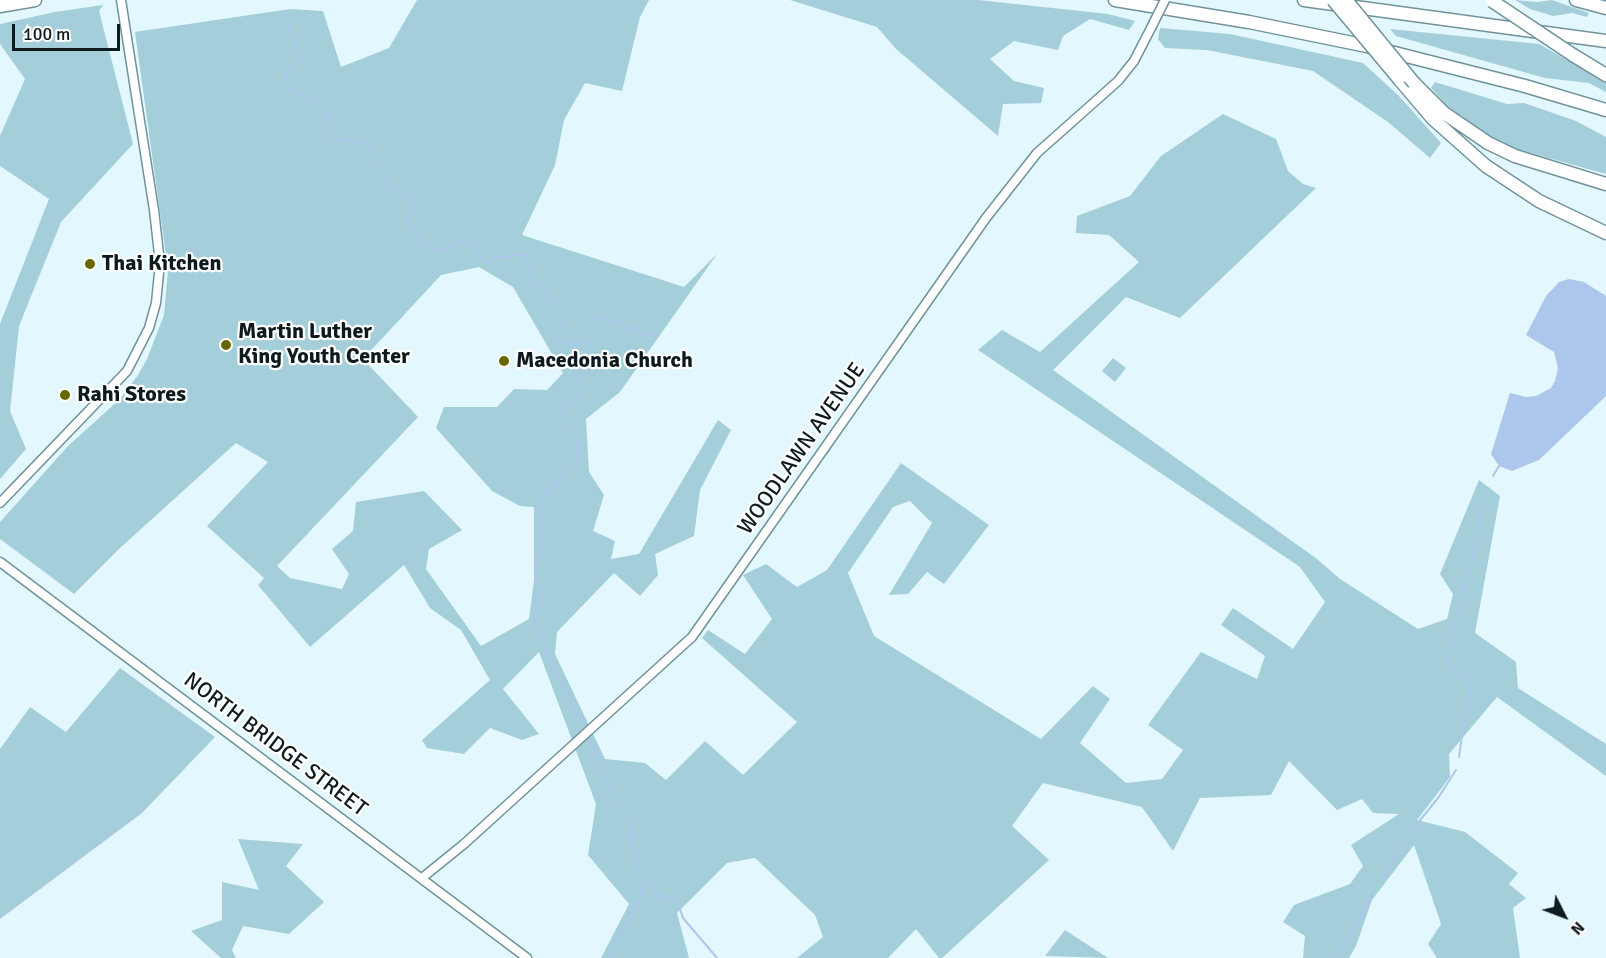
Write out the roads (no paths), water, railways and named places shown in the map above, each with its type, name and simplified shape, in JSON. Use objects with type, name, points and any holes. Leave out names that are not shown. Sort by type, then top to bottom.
[{"type":"highway","points":[[0,6],[35,0]]},
{"type":"highway","points":[[1115,0],[1250,22],[1367,46],[1525,86],[1606,110]]},
{"type":"highway","points":[[1304,0],[1606,41]]},
{"type":"highway","points":[[1334,0],[1399,79],[1451,136],[1486,166],[1539,201],[1580,223],[1606,233]]},
{"type":"highway","points":[[1346,0],[1414,82],[1444,113],[1488,143],[1515,156],[1606,184]]},
{"type":"highway","points":[[1576,0],[1606,8]]},
{"type":"highway","points":[[1491,1],[1606,75]]},
{"type":"highway","points":[[1580,223],[1593,235],[1606,241]]},
{"type":"street","points":[[0,503],[128,371],[149,328],[156,303],[160,270],[157,229],[121,0]]},
{"type":"street","name":"WOODLAWN AVENUE","points":[[422,878],[464,844],[687,643],[986,218],[1037,153],[1118,81],[1134,61],[1165,0]]},
{"type":"street","name":"NORTH BRIDGE STREET","points":[[0,562],[526,958]]},
{"type":"waterway","points":[[285,13],[293,41],[303,60],[286,71],[286,83],[295,92],[307,96],[329,117],[331,121],[327,132],[333,140],[358,142],[370,148],[390,185],[401,192],[408,193],[413,198],[412,213],[406,218],[414,232],[431,249],[437,251],[446,250],[461,242],[473,245],[486,263],[497,257],[520,254],[526,257],[532,281],[558,304],[565,315],[557,336],[564,342],[574,345],[581,339],[588,342],[585,357],[589,368],[575,369],[577,382],[582,389],[580,394],[561,411],[567,426],[575,434],[579,460],[567,467],[563,477],[540,501],[541,547],[535,573],[540,591],[534,623],[551,663],[585,729]]},
{"type":"waterway","points":[[599,318],[613,320],[645,335],[659,335]]},
{"type":"waterway","points":[[645,335],[655,325]]},
{"type":"waterway","points":[[1493,476],[1499,466]]},
{"type":"waterway","points":[[1459,757],[1463,728],[1469,710],[1471,680],[1448,663],[1454,641],[1449,634],[1457,615],[1478,539],[1483,496]]},
{"type":"waterway","points":[[590,739],[605,780],[633,829],[632,843],[637,855],[637,867],[660,896],[663,895],[678,903],[683,918],[717,958]]},
{"type":"waterway","points":[[1382,879],[1404,840],[1438,798],[1456,770]]},
{"type":"waterway","points":[[608,958],[640,899],[642,888],[648,881]]},
{"type":"waterway","points":[[1336,958],[1375,890]]},
{"type":"place","name":"Thai Kitchen","points":[[90,264]]},
{"type":"place","name":"Martin Luther King Youth Center","points":[[226,345]]},
{"type":"place","name":"Macedonia Church","points":[[504,361]]},
{"type":"place","name":"Rahi Stores","points":[[65,395]]}]
